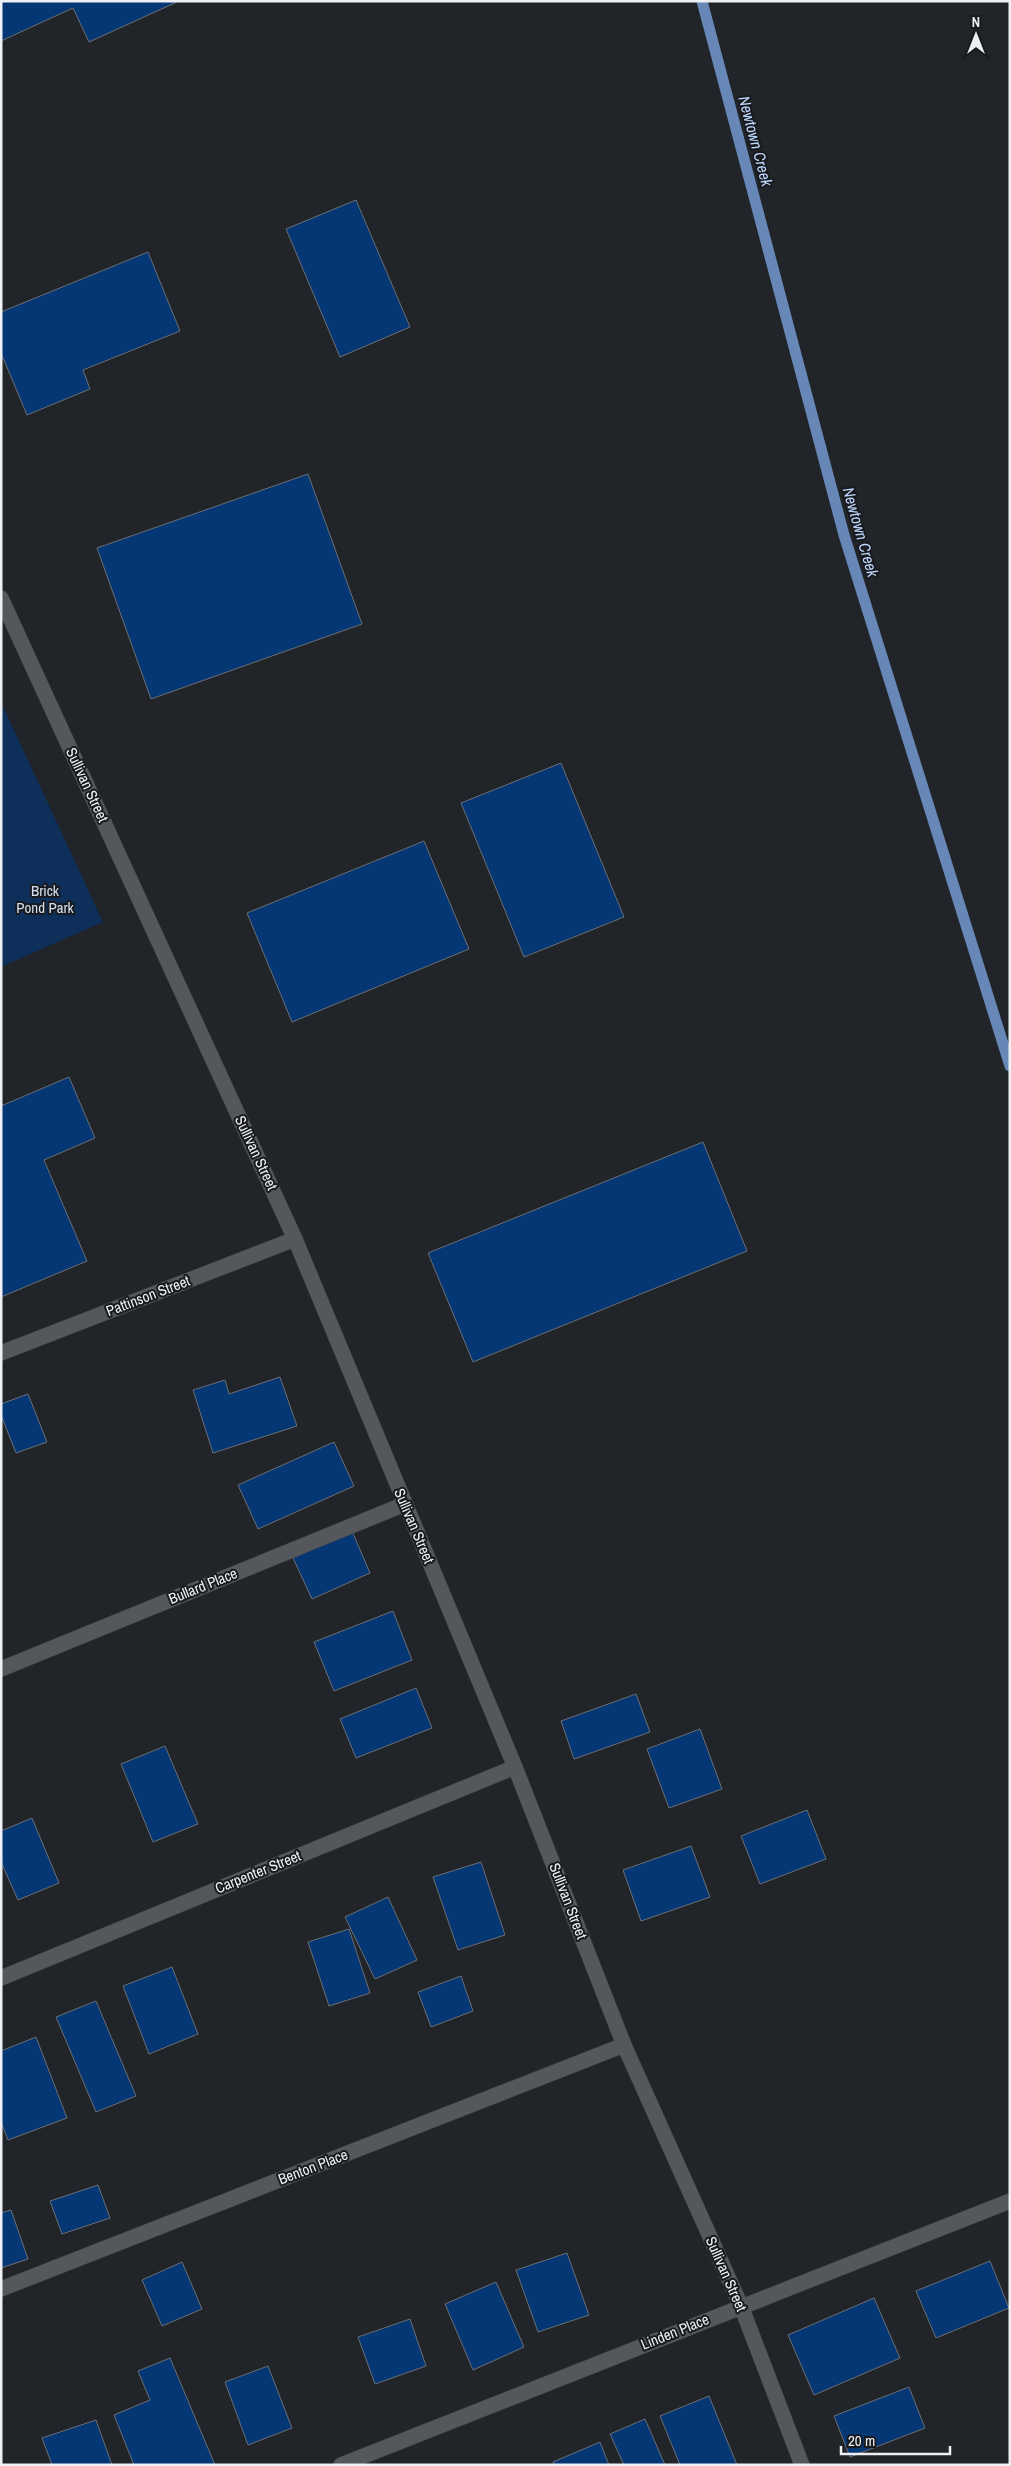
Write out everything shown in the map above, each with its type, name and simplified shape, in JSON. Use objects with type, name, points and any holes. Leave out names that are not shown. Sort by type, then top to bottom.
[{"type":"street","name":"Sullivan Street","points":[[1,598],[295,1239],[515,1767],[624,2045],[741,2306],[802,2465]]},
{"type":"street","name":"Pattinson Street","points":[[1,1353],[295,1239]]},
{"type":"street","name":"Bullard Place","points":[[1,1669],[405,1504]]},
{"type":"street","name":"Carpenter Street","points":[[1,1978],[515,1767]]},
{"type":"street","name":"Benton Place","points":[[1,2289],[624,2045]]},
{"type":"street","name":"Linden Place","points":[[341,2465],[1010,2201]]},
{"type":"green space","name":"Brick Pond Park","points":[[1,702],[103,922],[1,967]]},
{"type":"building","points":[[1,1],[179,1],[89,42],[73,8],[1,41]]},
{"type":"building","points":[[356,200],[410,327],[340,357],[286,229]]},
{"type":"building","points":[[148,252],[180,331],[83,370],[90,389],[27,415],[1,353],[1,312]]},
{"type":"building","points":[[308,474],[362,624],[151,699],[97,548]]},
{"type":"building","points":[[561,763],[624,917],[524,957],[461,803]]},
{"type":"building","points":[[424,841],[469,949],[292,1022],[247,913]]},
{"type":"building","points":[[69,1077],[95,1138],[44,1160],[87,1261],[1,1297],[1,1106]]},
{"type":"building","points":[[703,1142],[747,1251],[473,1362],[428,1253]]},
{"type":"building","points":[[280,1377],[297,1426],[213,1453],[193,1390],[225,1380],[229,1394]]},
{"type":"building","points":[[28,1394],[47,1442],[16,1453],[1,1415],[1,1404]]},
{"type":"building","points":[[334,1442],[354,1486],[258,1529],[238,1485]]},
{"type":"building","points":[[352,1531],[370,1573],[312,1599],[293,1558]]},
{"type":"building","points":[[393,1611],[412,1660],[334,1691],[314,1642]]},
{"type":"building","points":[[416,1688],[432,1728],[356,1758],[340,1719]]},
{"type":"building","points":[[636,1694],[650,1732],[574,1759],[561,1721]]},
{"type":"building","points":[[700,1729],[722,1789],[669,1808],[647,1749]]},
{"type":"building","points":[[165,1746],[198,1824],[153,1842],[121,1764]]},
{"type":"building","points":[[807,1810],[826,1859],[760,1884],[741,1836]]},
{"type":"building","points":[[32,1818],[59,1883],[18,1900],[1,1862],[1,1831]]},
{"type":"building","points":[[691,1846],[710,1897],[641,1921],[623,1870]]},
{"type":"building","points":[[481,1862],[505,1935],[458,1950],[433,1877]]},
{"type":"building","points":[[388,1897],[417,1960],[375,1979],[345,1917]]},
{"type":"building","points":[[349,1929],[370,1993],[329,2006],[308,1942]]},
{"type":"building","points":[[172,1967],[198,2034],[149,2054],[123,1986]]},
{"type":"building","points":[[461,1976],[473,2011],[431,2027],[418,1992]]},
{"type":"building","points":[[96,2001],[136,2096],[96,2112],[56,2017]]},
{"type":"building","points":[[36,2037],[67,2118],[8,2140],[1,2122],[1,2051]]},
{"type":"building","points":[[98,2185],[110,2218],[62,2234],[50,2201]]},
{"type":"building","points":[[11,2210],[28,2259],[1,2268],[1,2213]]},
{"type":"building","points":[[567,2253],[589,2315],[538,2332],[516,2270]]},
{"type":"building","points":[[990,2261],[1009,2308],[936,2338],[916,2291]]},
{"type":"building","points":[[182,2262],[202,2309],[162,2326],[142,2280]]},
{"type":"building","points":[[496,2282],[524,2347],[473,2370],[445,2304]]},
{"type":"building","points":[[874,2298],[900,2358],[814,2395],[788,2335]]},
{"type":"building","points":[[410,2319],[426,2366],[375,2384],[358,2337]]},
{"type":"building","points":[[170,2358],[215,2465],[134,2465],[114,2415],[150,2400],[138,2371]]},
{"type":"building","points":[[268,2366],[292,2428],[248,2445],[225,2382]]},
{"type":"building","points":[[909,2387],[925,2428],[850,2457],[834,2416]]},
{"type":"building","points":[[709,2396],[737,2465],[680,2465],[660,2416]]},
{"type":"building","points":[[645,2419],[665,2465],[624,2465],[610,2434]]},
{"type":"building","points":[[96,2420],[112,2465],[52,2465],[42,2438]]},
{"type":"building","points":[[600,2442],[609,2465],[554,2465],[553,2462]]},
{"type":"waterway","name":"Newtown Creek","points":[[702,1],[844,535],[1010,1066]]}]
